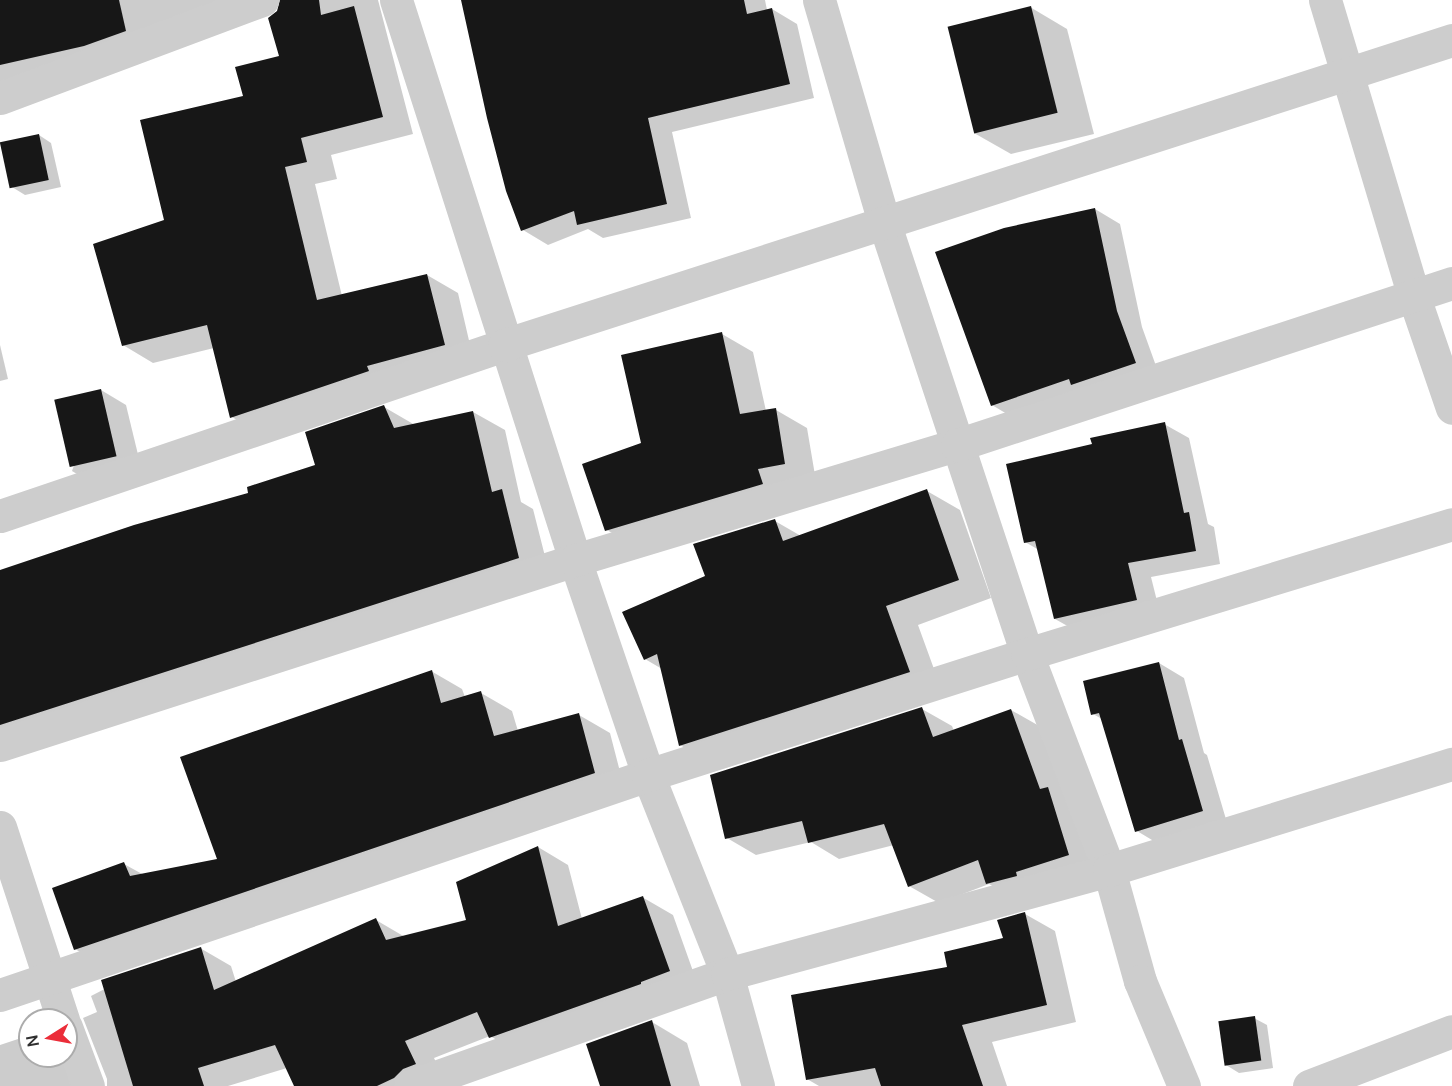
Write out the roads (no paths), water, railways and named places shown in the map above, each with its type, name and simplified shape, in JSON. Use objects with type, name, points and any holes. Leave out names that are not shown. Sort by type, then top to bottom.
[{"type":"street","points":[[0,99],[262,0]]},
{"type":"street","points":[[396,0],[574,561],[648,775],[727,974],[758,1086]]},
{"type":"street","points":[[819,0],[884,222],[1027,654],[1108,870],[1140,981],[1184,1086]]},
{"type":"street","points":[[1325,0],[1414,297],[1452,408]]},
{"type":"street","points":[[0,516],[504,345],[1348,71],[1452,40]]},
{"type":"street","points":[[0,745],[574,561],[957,445],[1452,283]]},
{"type":"street","points":[[0,995],[648,775],[1027,654],[1452,524]]},
{"type":"street","points":[[410,1086],[727,974],[1108,870],[1452,764]]},
{"type":"street","points":[[0,827],[59,1008]]},
{"type":"street","points":[[1309,1086],[1452,1031]]},
{"type":"street","points":[[78,1059],[88,1086]]}]
